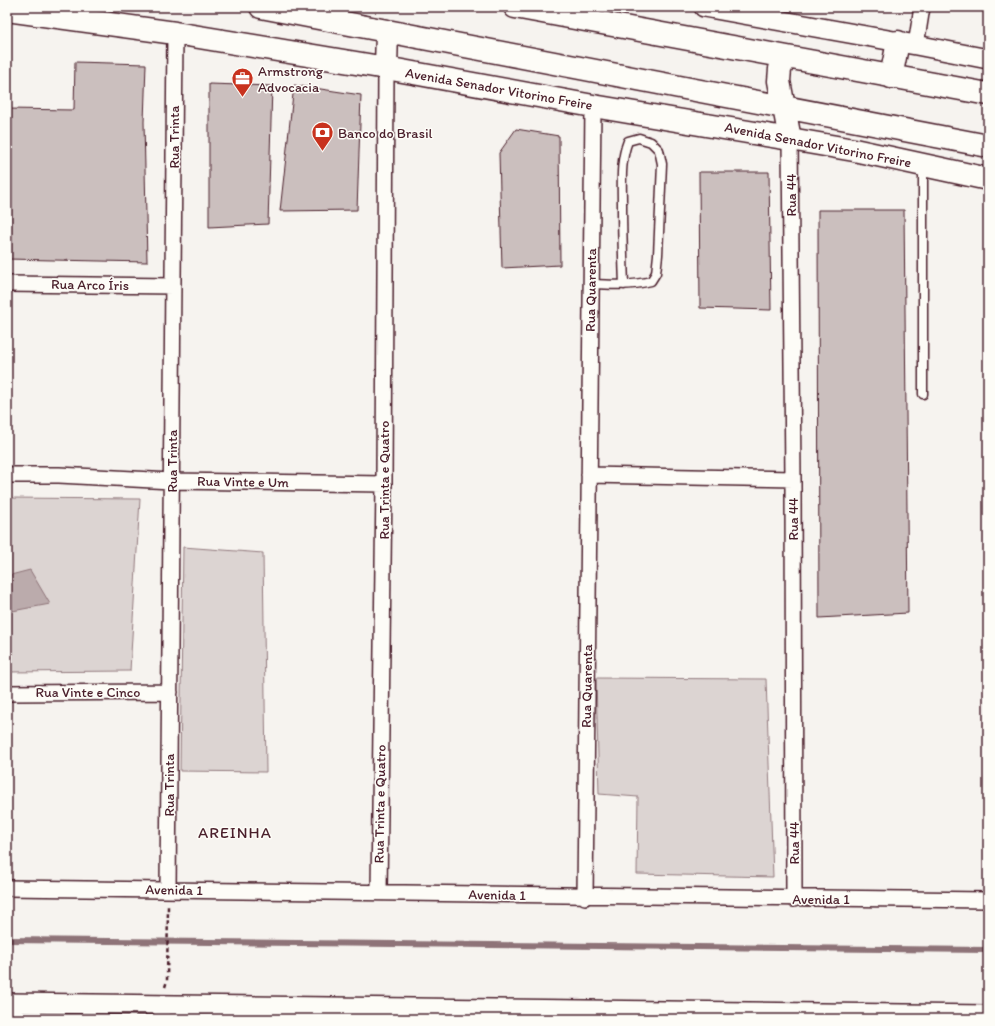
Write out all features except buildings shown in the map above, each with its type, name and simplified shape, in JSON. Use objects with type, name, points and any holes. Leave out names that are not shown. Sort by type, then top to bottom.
[{"type":"main road","points":[[261,7],[988,146]]},
{"type":"main road","points":[[515,7],[988,94]]},
{"type":"main road","name":"Avenida Senador Vitorino Freire","points":[[7,10],[175,33],[386,68],[593,106],[790,139],[988,179]]},
{"type":"main road","points":[[386,68],[387,31]]},
{"type":"main road","points":[[891,77],[907,43]]},
{"type":"main road","points":[[786,58],[778,75],[790,139]]},
{"type":"street","points":[[704,7],[988,59]]},
{"type":"street","points":[[907,43],[922,7]]},
{"type":"street","name":"Rua Trinta","points":[[168,890],[175,33]]},
{"type":"street","name":"Rua Trinta e Quatro","points":[[379,892],[384,484],[386,68]]},
{"type":"street","name":"Rua Quarenta","points":[[585,897],[593,106]]},
{"type":"street","name":"Rua 44","points":[[790,139],[793,479],[794,899]]},
{"type":"street","name":"Rua Arco Íris","points":[[7,284],[173,286]]},
{"type":"street","name":"Rua Vinte e Um","points":[[7,475],[59,475],[171,481],[384,484]]},
{"type":"street","points":[[589,475],[793,479]]},
{"type":"street","name":"Rua Vinte e Cinco","points":[[7,693],[170,692]]},
{"type":"street","name":"Avenida 1","points":[[7,888],[379,892],[585,897],[988,900]]},
{"type":"street","points":[[7,1003],[162,1012],[980,1016]]},
{"type":"lane","points":[[591,284],[624,285],[651,282],[656,273],[662,164],[659,150],[652,142],[639,138],[628,141],[624,151],[622,173],[624,285]]},
{"type":"lane","points":[[923,165],[924,394]]},
{"type":"path","points":[[167,981],[168,918]]},
{"type":"shaded area","points":[[7,498],[140,499],[130,671],[7,672]]},
{"type":"shaded area","points":[[183,547],[263,553],[266,772],[180,771]]},
{"type":"shaded area","points":[[30,570],[50,604],[7,612],[7,576]]},
{"type":"shaded area","points":[[596,678],[766,679],[773,877],[637,874],[638,797],[599,794]]},
{"type":"waterway","points":[[7,940],[988,950]]},
{"type":"place","name":"Armstrong Advocacia","points":[[242,98]]},
{"type":"place","name":"Banco do Brasil","points":[[323,152]]},
{"type":"district","name":"AREINHA","points":[[235,832]]}]
